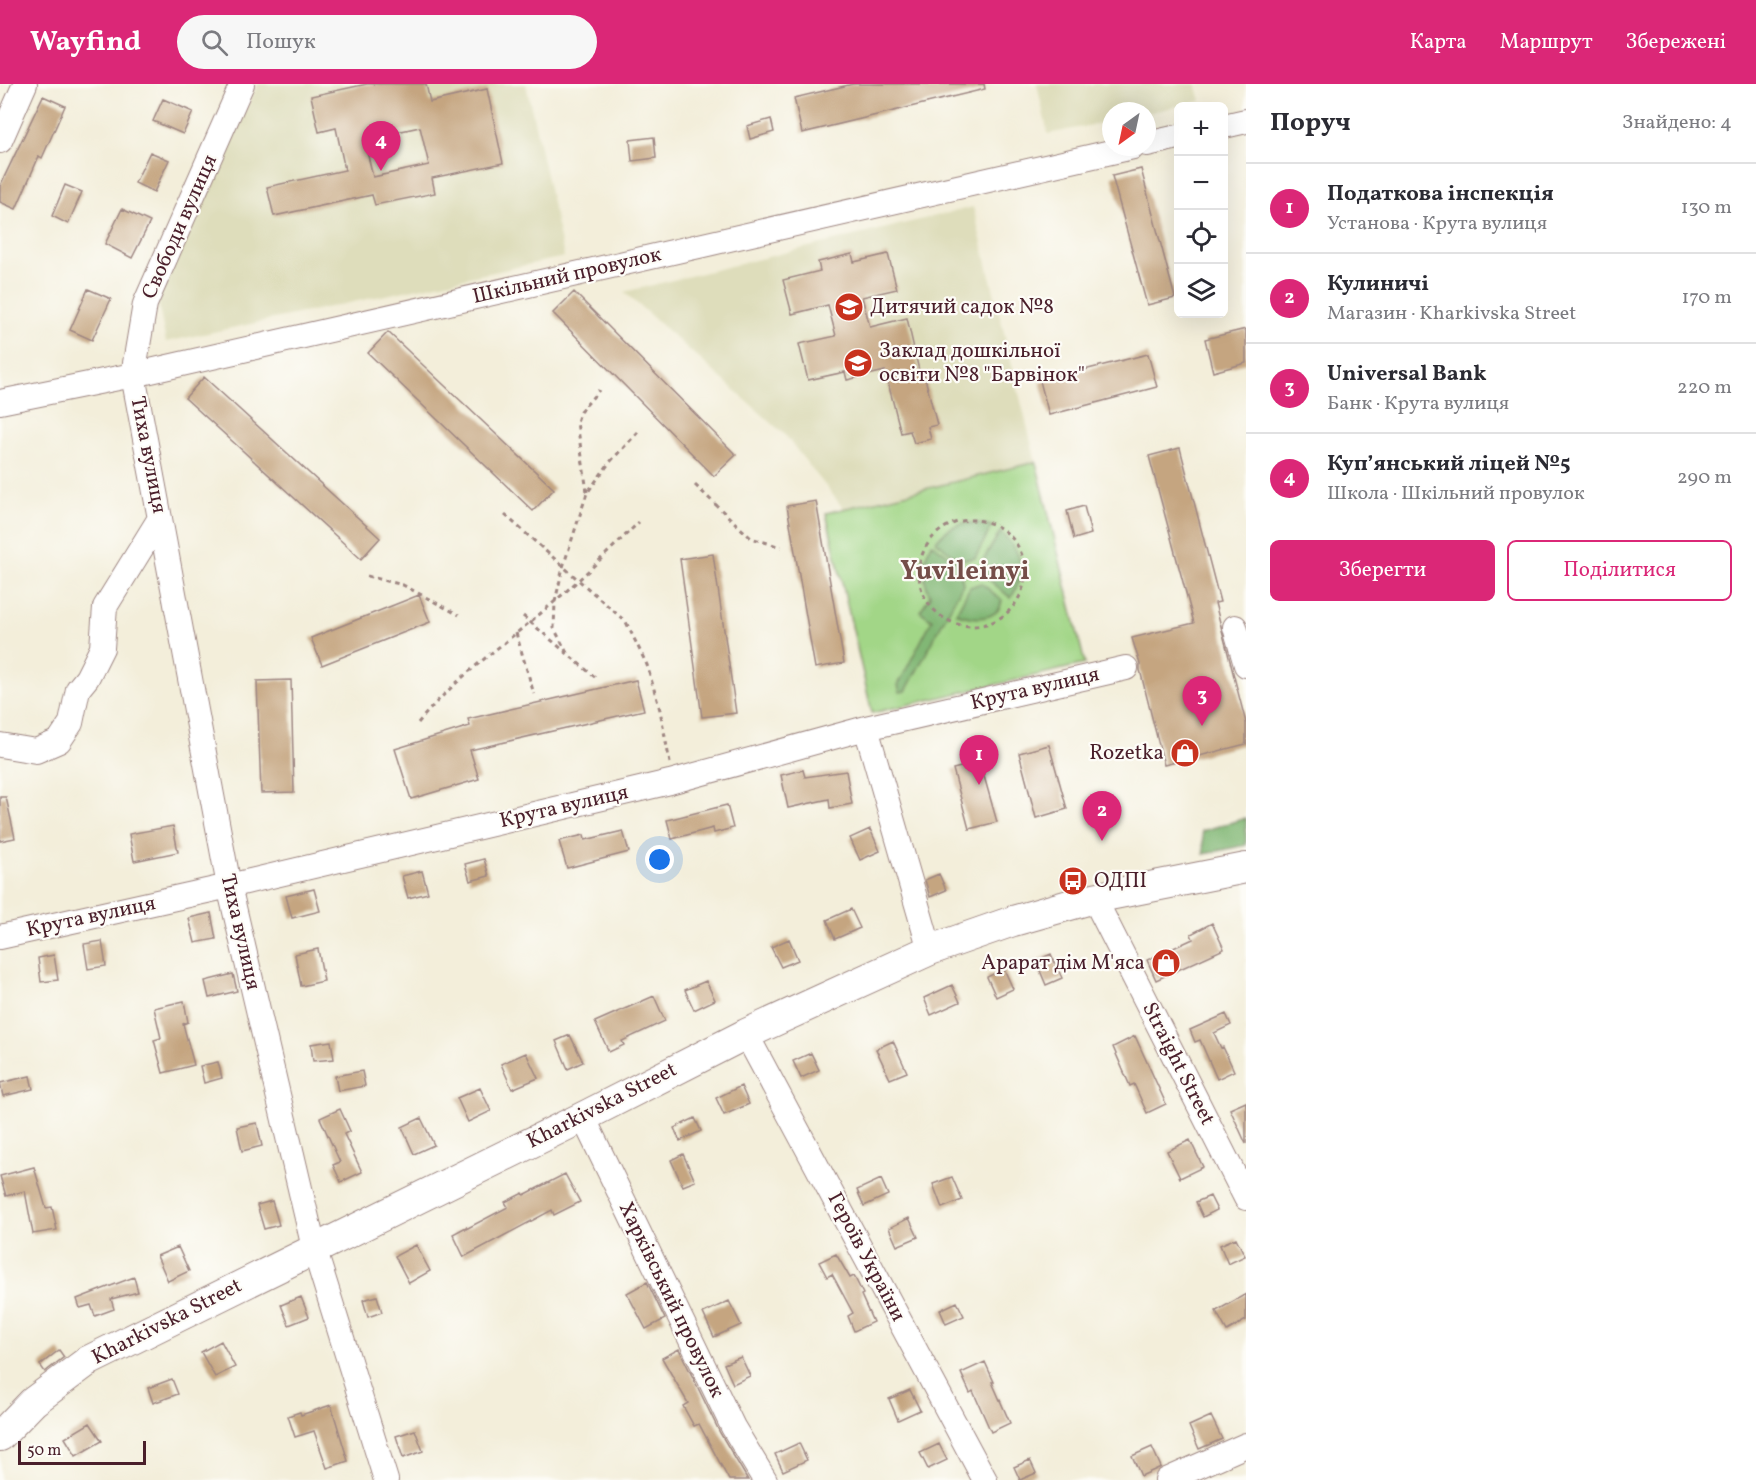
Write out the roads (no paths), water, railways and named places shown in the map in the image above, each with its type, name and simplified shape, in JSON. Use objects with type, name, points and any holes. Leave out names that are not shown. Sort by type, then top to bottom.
[{"type":"main road","name":"Kharkivska Street","points":[[0,1434],[33,1402],[88,1360],[583,1117],[746,1034],[930,950],[1013,921],[1094,898],[1246,868]]},
{"type":"street","points":[[0,141],[25,84]]},
{"type":"street","name":"Свободи вулиця","points":[[133,375],[145,304],[242,84]]},
{"type":"street","points":[[1228,125],[1246,121]]},
{"type":"street","points":[[1156,142],[1174,137]]},
{"type":"street","name":"Шкільний провулок","points":[[0,402],[133,375],[1102,154]]},
{"type":"street","name":"Тиха вулиця","points":[[133,375],[229,886],[314,1248],[386,1480]]},
{"type":"street","points":[[0,745],[36,751],[58,741],[71,723],[78,689],[87,678],[102,648],[105,607],[160,518]]},
{"type":"street","points":[[1235,627],[1246,665]]},
{"type":"street","name":"Крута вулиця","points":[[0,937],[229,886],[674,781],[866,728],[1126,668]]},
{"type":"street","points":[[866,728],[930,950]]},
{"type":"street","name":"Straight Street","points":[[1094,898],[1246,1198]]},
{"type":"street","name":"Героїв України","points":[[746,1034],[985,1480]]},
{"type":"street","name":"Харківський провулок","points":[[583,1117],[733,1427],[765,1480]]},
{"type":"street","points":[[1167,1480],[1246,1445]]},
{"type":"place","name":"Куп’янський ліцей №5","points":[[381,171]]},
{"type":"place","name":"Дитячий садок №8","points":[[849,307]]},
{"type":"place","name":"Заклад дошкільної освіти №8 \"Барвінок\"","points":[[858,363]]},
{"type":"place","name":"Universal Bank","points":[[1202,726]]},
{"type":"place","name":"Rozetka","points":[[1185,753]]},
{"type":"place","name":"Податкова інспекція","points":[[979,785]]},
{"type":"place","name":"Кулиничі","points":[[1102,841]]},
{"type":"place","name":"ОДПІ","points":[[1073,881]]},
{"type":"place","name":"Арарат дім М'яса","points":[[1166,963]]},
{"type":"district","name":"Yuvileinyi","points":[[965,572]]}]
